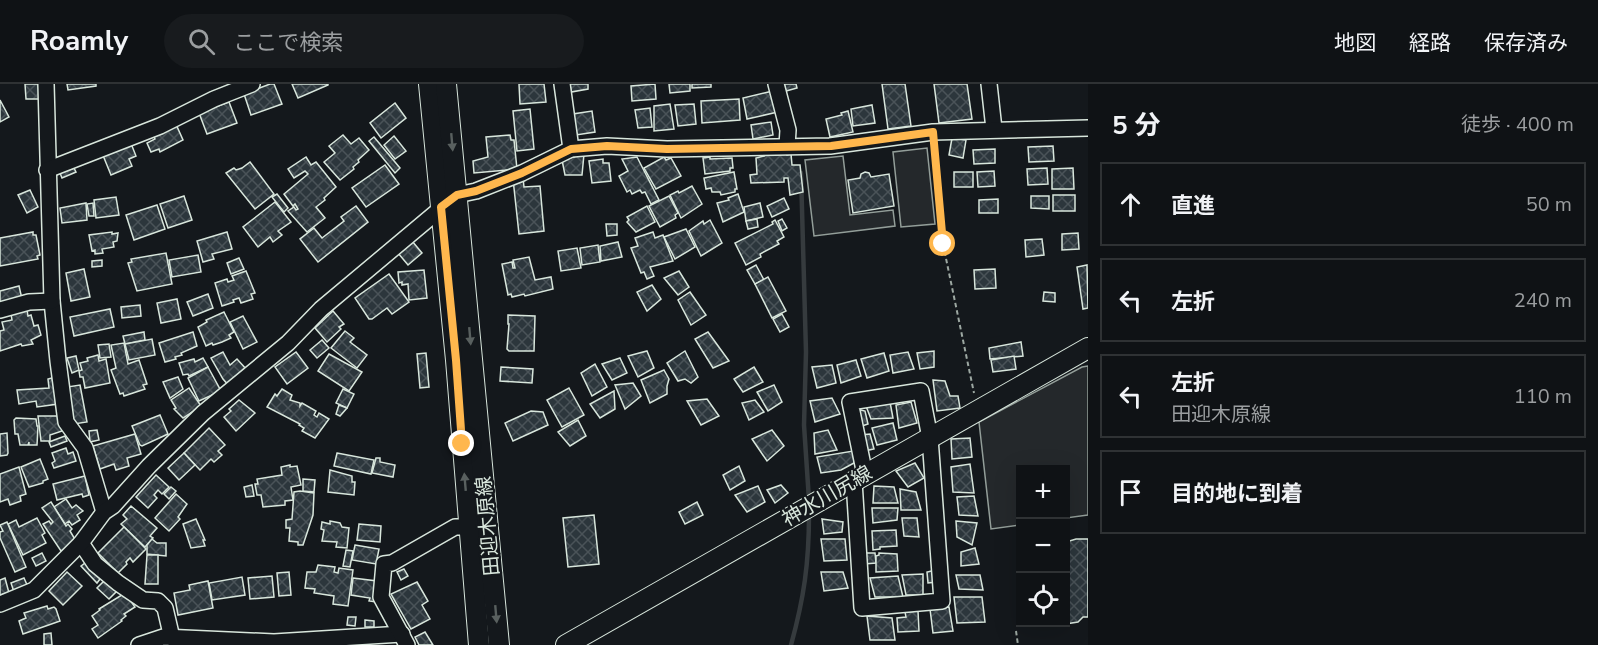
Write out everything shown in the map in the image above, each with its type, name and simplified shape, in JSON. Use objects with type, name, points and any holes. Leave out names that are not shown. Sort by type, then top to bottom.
[{"type":"main road","name":"田迎木原線","points":[[429,84],[456,360],[479,645]]},
{"type":"main road","name":"田迎木原線","points":[[446,84],[499,645]]},
{"type":"main road","name":"神水川尻線","points":[[566,645],[1088,348]]},
{"type":"street","points":[[46,84],[52,301],[66,422],[85,448],[104,512]]},
{"type":"street","points":[[47,170],[160,126],[214,99],[252,84]]},
{"type":"street","points":[[562,84],[571,149]]},
{"type":"street","points":[[776,84],[788,130],[787,146]]},
{"type":"street","points":[[989,84],[994,129]]},
{"type":"street","points":[[0,604],[34,590],[81,543],[104,512],[113,506],[149,466],[204,413],[288,343],[321,309],[457,195],[476,191],[522,173],[571,149],[607,146],[667,149],[831,146],[933,132],[1088,128]]},
{"type":"street","points":[[0,310],[29,302],[52,301]]},
{"type":"street","points":[[921,391],[930,438],[942,601],[861,608],[860,478],[850,402],[921,391]]},
{"type":"street","points":[[139,645],[164,637],[274,642],[405,639],[381,597],[384,564],[392,563],[455,527],[469,527]]},
{"type":"street","points":[[81,543],[95,564],[118,583],[143,600],[158,601],[165,608],[172,638]]},
{"type":"path","points":[[933,132],[943,244],[977,411]]},
{"type":"path","points":[[1016,631],[1018,645]]},
{"type":"shaded area","points":[[927,148],[935,224],[901,227],[893,152]]},
{"type":"shaded area","points":[[843,156],[850,215],[893,210],[895,226],[814,236],[805,160]]},
{"type":"shaded area","points":[[1088,366],[1088,515],[1070,517],[1070,465],[1016,465],[1016,526],[991,529],[979,422],[1082,367]]},
{"type":"building","points":[[25,84],[39,84],[39,99],[26,99]]},
{"type":"building","points":[[67,84],[96,84],[96,86],[68,90]]},
{"type":"building","points":[[274,84],[282,104],[251,115],[244,94]]},
{"type":"building","points":[[292,84],[328,84],[328,85],[298,98]]},
{"type":"building","points":[[519,84],[544,84],[546,102],[520,104]]},
{"type":"building","points":[[570,84],[588,84],[588,89],[571,92]]},
{"type":"building","points":[[655,84],[656,99],[632,101],[631,86]]},
{"type":"building","points":[[669,84],[690,84],[690,91],[670,93]]},
{"type":"building","points":[[692,84],[711,84],[711,87],[692,88]]},
{"type":"building","points":[[784,84],[796,84],[797,88],[786,91]]},
{"type":"building","points":[[882,84],[905,84],[911,126],[888,129]]},
{"type":"building","points":[[934,84],[967,84],[972,119],[939,123]]},
{"type":"building","points":[[773,91],[778,112],[747,119],[743,98]]},
{"type":"building","points":[[739,99],[740,120],[702,123],[701,101]]},
{"type":"building","points":[[0,100],[9,117],[0,122]]},
{"type":"building","points":[[229,102],[237,123],[207,134],[199,113]]},
{"type":"building","points":[[395,103],[406,118],[381,138],[370,123]]},
{"type":"building","points":[[670,104],[674,129],[654,131],[654,106]]},
{"type":"building","points":[[694,104],[696,124],[678,126],[675,105]]},
{"type":"building","points":[[872,105],[875,123],[853,126],[851,109]]},
{"type":"building","points":[[650,108],[652,127],[638,128],[635,110]]},
{"type":"building","points":[[530,109],[534,149],[517,151],[513,111]]},
{"type":"building","points":[[592,111],[595,132],[576,135],[573,114]]},
{"type":"building","points":[[848,111],[853,132],[830,137],[826,119]]},
{"type":"building","points":[[175,122],[183,140],[160,152],[159,149],[151,152],[147,143],[155,139],[152,132]]},
{"type":"building","points":[[771,122],[773,135],[753,139],[751,125]]},
{"type":"building","points":[[343,135],[351,144],[359,138],[369,150],[358,160],[354,169],[340,180],[324,162],[335,153],[329,146]]},
{"type":"building","points":[[510,135],[511,140],[514,140],[517,169],[474,173],[473,161],[488,157],[486,137]]},
{"type":"building","points":[[394,136],[406,151],[395,159],[384,145]]},
{"type":"building","points":[[374,137],[400,168],[395,173],[369,141]]},
{"type":"building","points":[[952,138],[966,140],[963,158],[949,155]]},
{"type":"building","points":[[130,141],[136,156],[129,159],[132,166],[111,175],[102,153]]},
{"type":"building","points":[[1053,146],[1054,161],[1029,162],[1028,147]]},
{"type":"building","points":[[995,149],[995,163],[974,164],[973,150]]},
{"type":"building","points":[[786,151],[787,155],[791,154],[792,165],[800,165],[803,192],[790,195],[788,178],[784,178],[784,182],[751,183],[750,175],[757,174],[756,158]]},
{"type":"building","points":[[584,154],[582,175],[565,175],[562,160]]},
{"type":"building","points":[[306,157],[311,165],[316,162],[336,187],[316,207],[325,218],[307,232],[288,211],[294,207],[298,209],[284,194],[308,174],[305,171],[294,178],[288,169]]},
{"type":"building","points":[[637,157],[659,200],[651,204],[645,192],[642,193],[640,190],[632,194],[630,190],[627,192],[619,176],[628,171],[622,159]]},
{"type":"building","points":[[664,157],[666,160],[671,158],[681,176],[656,189],[644,168]]},
{"type":"building","points":[[710,157],[710,159],[732,158],[733,168],[730,168],[730,171],[705,174],[703,158]]},
{"type":"building","points":[[603,159],[603,163],[609,163],[611,181],[592,183],[589,161]]},
{"type":"building","points":[[250,162],[274,194],[255,209],[226,173],[234,168],[236,170],[242,168]]},
{"type":"building","points":[[385,165],[399,184],[366,207],[352,188]]},
{"type":"building","points":[[74,168],[76,172],[62,178],[60,173]]},
{"type":"building","points":[[1047,168],[1048,184],[1028,185],[1027,169]]},
{"type":"building","points":[[1073,168],[1074,189],[1052,189],[1052,169]]},
{"type":"building","points":[[994,171],[995,186],[978,187],[977,172]]},
{"type":"building","points":[[734,172],[737,189],[735,192],[721,195],[720,192],[712,192],[711,188],[706,189],[704,178]]},
{"type":"building","points":[[865,172],[871,177],[889,174],[894,206],[853,213],[848,180],[860,178]]},
{"type":"building","points":[[954,172],[973,172],[973,187],[954,187]]},
{"type":"building","points":[[523,178],[524,187],[540,186],[544,231],[519,234],[513,179]]},
{"type":"building","points":[[692,186],[702,204],[681,218],[670,195]]},
{"type":"building","points":[[30,190],[38,207],[27,213],[18,195]]},
{"type":"building","points":[[277,194],[288,208],[284,212],[272,197]]},
{"type":"building","points":[[738,194],[744,212],[723,222],[717,203],[729,200],[728,198]]},
{"type":"building","points":[[1053,195],[1075,195],[1075,211],[1053,211]]},
{"type":"building","points":[[184,196],[192,220],[168,228],[160,204]]},
{"type":"building","points":[[669,196],[678,213],[675,215],[676,218],[660,227],[649,206]]},
{"type":"building","points":[[1031,196],[1049,196],[1049,209],[1031,208]]},
{"type":"building","points":[[116,197],[119,215],[96,218],[94,200]]},
{"type":"building","points":[[784,198],[789,209],[772,217],[767,206]]},
{"type":"building","points":[[998,199],[998,213],[979,213],[979,200]]},
{"type":"building","points":[[275,202],[291,222],[278,231],[282,235],[273,242],[270,237],[258,247],[243,227]]},
{"type":"building","points":[[86,203],[87,220],[62,223],[60,208]]},
{"type":"building","points":[[93,203],[94,216],[89,216],[87,204]]},
{"type":"building","points":[[760,203],[763,217],[746,221],[744,207]]},
{"type":"building","points":[[157,205],[165,229],[134,240],[126,215]]},
{"type":"building","points":[[356,206],[368,222],[318,262],[300,239],[314,228],[322,238],[344,221],[341,217]]},
{"type":"building","points":[[647,206],[655,222],[636,232],[627,222],[629,220],[627,217]]},
{"type":"building","points":[[757,219],[758,227],[748,229],[746,221]]},
{"type":"building","points":[[782,219],[787,228],[782,231],[778,221]]},
{"type":"building","points":[[710,220],[722,243],[701,256],[689,231],[703,221],[704,224]]},
{"type":"building","points":[[775,220],[784,237],[777,241],[779,244],[746,265],[735,243],[773,224]]},
{"type":"building","points":[[606,224],[617,224],[617,235],[607,236]]},
{"type":"building","points":[[686,229],[695,247],[675,259],[664,237]]},
{"type":"building","points":[[33,232],[33,235],[36,235],[40,255],[37,256],[38,259],[0,266],[0,238]]},
{"type":"building","points":[[112,232],[112,234],[118,233],[117,241],[113,242],[114,247],[102,249],[103,253],[95,254],[95,250],[92,251],[89,235]]},
{"type":"building","points":[[227,232],[232,249],[212,254],[214,259],[203,262],[197,241]]},
{"type":"building","points":[[653,232],[655,238],[663,235],[673,261],[650,267],[654,276],[647,279],[644,272],[641,273],[631,248],[638,246],[635,238]]},
{"type":"building","points":[[1078,233],[1079,249],[1062,250],[1062,234]]},
{"type":"building","points":[[1042,239],[1044,255],[1026,257],[1025,240]]},
{"type":"building","points":[[412,241],[422,253],[408,265],[398,253]]},
{"type":"building","points":[[618,242],[622,257],[601,261],[600,246]]},
{"type":"building","points":[[598,245],[600,262],[582,265],[580,248]]},
{"type":"building","points":[[577,248],[581,268],[561,271],[558,251]]},
{"type":"building","points":[[166,253],[172,284],[137,291],[128,263],[132,262],[131,259]]},
{"type":"building","points":[[198,255],[201,272],[172,277],[169,260]]},
{"type":"building","points":[[529,257],[535,280],[551,277],[553,289],[512,297],[511,294],[508,295],[502,264],[512,262],[515,268],[513,260]]},
{"type":"building","points":[[239,258],[244,269],[231,274],[227,263]]},
{"type":"building","points":[[102,260],[102,266],[92,267],[92,261]]},
{"type":"building","points":[[756,265],[764,280],[755,284],[747,270]]},
{"type":"building","points":[[1087,265],[1088,308],[1083,309],[1077,267]]},
{"type":"building","points":[[84,269],[90,297],[71,301],[66,273]]},
{"type":"building","points":[[995,269],[996,288],[975,289],[974,270]]},
{"type":"building","points":[[424,270],[427,298],[409,300],[408,284],[399,283],[398,272]]},
{"type":"building","points":[[246,271],[255,293],[251,294],[253,299],[241,303],[239,298],[222,306],[215,283],[227,279],[228,282],[234,280],[232,276]]},
{"type":"building","points":[[679,271],[689,287],[678,295],[664,278]]},
{"type":"building","points":[[389,274],[409,302],[392,314],[387,308],[369,319],[355,298]]},
{"type":"building","points":[[768,277],[786,311],[772,318],[755,284]]},
{"type":"building","points":[[652,285],[661,299],[647,311],[637,292]]},
{"type":"building","points":[[19,286],[22,299],[0,305],[0,291]]},
{"type":"building","points":[[690,292],[706,315],[691,325],[678,300]]},
{"type":"building","points":[[1044,292],[1055,293],[1055,302],[1043,301]]},
{"type":"building","points":[[208,294],[213,308],[193,316],[187,302]]},
{"type":"building","points":[[177,299],[181,319],[161,323],[157,303]]},
{"type":"building","points":[[140,305],[141,316],[122,318],[121,307]]},
{"type":"building","points":[[110,309],[114,327],[74,336],[70,317]]},
{"type":"building","points":[[27,310],[34,326],[38,325],[41,335],[31,340],[33,344],[22,346],[21,344],[0,351],[0,331],[4,330],[2,322],[12,320],[11,314]]},
{"type":"building","points":[[333,311],[344,324],[327,342],[315,328]]},
{"type":"building","points":[[224,312],[234,332],[229,335],[231,338],[206,346],[198,327],[207,322],[206,320]]},
{"type":"building","points":[[782,314],[789,327],[780,332],[773,319]]},
{"type":"building","points":[[508,315],[535,316],[534,351],[509,351],[507,349]]},
{"type":"building","points":[[243,316],[257,342],[243,349],[230,322]]},
{"type":"building","points":[[345,331],[354,338],[350,342],[367,355],[357,368],[331,348]]},
{"type":"building","points":[[144,332],[145,340],[125,344],[123,336]]},
{"type":"building","points":[[193,332],[197,346],[181,353],[182,355],[175,357],[176,359],[165,362],[159,343]]},
{"type":"building","points":[[708,332],[729,361],[713,368],[695,339]]},
{"type":"building","points":[[152,339],[155,355],[129,360],[125,344]]},
{"type":"building","points":[[322,340],[329,348],[317,358],[310,350]]},
{"type":"building","points":[[1021,342],[1023,356],[990,359],[989,348]]},
{"type":"building","points":[[124,343],[128,364],[139,360],[147,384],[143,385],[145,389],[124,396],[123,393],[120,394],[111,370],[116,368],[111,345]]},
{"type":"building","points":[[109,344],[111,357],[100,358],[98,345]]},
{"type":"building","points":[[647,351],[654,368],[638,377],[628,356]]},
{"type":"building","points":[[685,351],[698,377],[691,383],[685,379],[678,381],[667,363]]},
{"type":"building","points":[[934,351],[934,367],[920,369],[917,353]]},
{"type":"building","points":[[223,352],[230,365],[237,359],[247,370],[229,386],[211,358]]},
{"type":"building","points":[[296,352],[308,368],[287,384],[275,367]]},
{"type":"building","points":[[908,352],[914,369],[893,373],[890,355]]},
{"type":"building","points":[[426,353],[429,387],[420,388],[417,354]]},
{"type":"building","points":[[884,353],[889,371],[867,378],[861,359]]},
{"type":"building","points":[[329,354],[362,372],[349,391],[318,371]]},
{"type":"building","points":[[98,355],[99,361],[106,359],[110,383],[85,388],[83,377],[80,377],[79,371],[82,370],[80,363]]},
{"type":"building","points":[[76,356],[79,370],[72,373],[67,358]]},
{"type":"building","points":[[1014,356],[1016,369],[993,372],[991,360]]},
{"type":"building","points":[[203,358],[208,367],[189,376],[188,374],[183,375],[179,363],[194,359],[195,362]]},
{"type":"building","points":[[620,358],[627,373],[612,380],[602,364]]},
{"type":"building","points":[[856,360],[861,376],[841,383],[837,365]]},
{"type":"building","points":[[595,364],[607,387],[592,396],[581,373]]},
{"type":"building","points":[[832,365],[836,383],[817,388],[812,367]]},
{"type":"building","points":[[208,367],[221,391],[199,401],[188,378]]},
{"type":"building","points":[[501,367],[533,369],[532,383],[500,381]]},
{"type":"building","points":[[754,367],[763,382],[743,392],[734,379]]},
{"type":"building","points":[[664,370],[669,379],[667,394],[650,403],[641,380]]},
{"type":"building","points":[[178,377],[183,389],[170,398],[163,382]]},
{"type":"building","points":[[52,378],[58,404],[37,407],[36,401],[19,404],[17,390],[49,388],[48,379]]},
{"type":"building","points":[[933,380],[945,381],[950,396],[958,396],[960,408],[937,411]]},
{"type":"building","points":[[633,383],[641,396],[625,409],[615,385]]},
{"type":"building","points":[[80,385],[87,422],[74,424],[67,387]]},
{"type":"building","points":[[774,385],[782,402],[768,411],[757,392]]},
{"type":"building","points":[[189,388],[201,406],[183,418],[174,409],[176,408],[171,400]]},
{"type":"building","points":[[569,388],[584,415],[562,427],[547,400]]},
{"type":"building","points":[[282,389],[292,395],[290,400],[300,403],[300,406],[302,403],[316,411],[314,415],[317,417],[319,413],[329,419],[315,438],[302,431],[304,428],[300,424],[267,407],[275,394],[277,396]]},
{"type":"building","points":[[343,389],[354,394],[347,408],[336,403]]},
{"type":"building","points":[[614,391],[615,409],[600,418],[590,404]]},
{"type":"building","points":[[832,398],[840,414],[815,422],[810,401]]},
{"type":"building","points":[[707,399],[719,416],[701,425],[687,401]]},
{"type":"building","points":[[239,400],[255,413],[236,431],[224,417]]},
{"type":"building","points":[[755,400],[764,412],[749,420],[742,403]]},
{"type":"building","points":[[890,402],[893,418],[871,419],[866,406]]},
{"type":"building","points":[[911,402],[917,423],[899,428],[896,405]]},
{"type":"building","points":[[339,405],[347,408],[340,416],[336,414]]},
{"type":"building","points":[[857,409],[865,411],[868,424],[859,427]]},
{"type":"building","points":[[531,411],[543,412],[548,425],[513,441],[505,423]]},
{"type":"building","points":[[160,415],[168,434],[140,445],[132,426]]},
{"type":"building","points":[[38,416],[58,416],[58,419],[61,418],[62,431],[50,435],[50,441],[41,441]]},
{"type":"building","points":[[16,418],[36,419],[37,445],[29,445],[29,442],[28,445],[20,445],[18,434],[15,434],[14,420]]},
{"type":"building","points":[[578,420],[586,436],[570,446],[558,432]]},
{"type":"building","points":[[893,423],[897,440],[877,445],[872,428]]},
{"type":"building","points":[[209,428],[225,445],[218,451],[222,455],[214,462],[211,459],[200,470],[184,453]]},
{"type":"building","points":[[97,430],[99,440],[90,442],[89,431]]},
{"type":"building","points":[[772,430],[784,446],[767,461],[752,439]]},
{"type":"building","points":[[828,430],[837,450],[815,454],[814,433]]},
{"type":"building","points":[[7,433],[8,453],[0,456],[0,434]]},
{"type":"building","points":[[135,434],[141,454],[127,458],[129,466],[116,470],[114,464],[100,469],[93,446]]},
{"type":"building","points":[[870,434],[874,449],[864,451],[860,435]]},
{"type":"building","points":[[65,436],[67,441],[51,447],[49,442]]},
{"type":"building","points":[[970,438],[972,457],[952,459],[951,439]]},
{"type":"building","points":[[66,448],[68,454],[73,452],[76,461],[54,468],[52,463],[55,461],[52,453]]},
{"type":"building","points":[[853,451],[854,463],[841,470],[821,473],[817,457]]},
{"type":"building","points":[[184,453],[195,465],[179,480],[168,468]]},
{"type":"building","points":[[337,453],[374,460],[371,474],[334,466]]},
{"type":"building","points":[[376,458],[380,458],[380,462],[395,465],[393,477],[372,473]]},
{"type":"building","points":[[40,459],[48,479],[29,487],[21,467]]},
{"type":"building","points":[[915,463],[924,478],[908,487],[896,471]]},
{"type":"building","points":[[970,464],[974,493],[953,492],[951,467]]},
{"type":"building","points":[[290,465],[290,467],[297,466],[301,485],[291,487],[293,500],[285,501],[285,505],[263,507],[261,495],[257,495],[255,484],[258,484],[257,479],[282,475],[281,467]]},
{"type":"building","points":[[739,466],[745,481],[730,490],[723,475]]},
{"type":"building","points":[[19,467],[26,494],[20,496],[21,501],[10,505],[8,499],[0,502],[0,474]]},
{"type":"building","points":[[330,470],[352,476],[352,482],[355,482],[354,495],[328,492]]},
{"type":"building","points":[[156,475],[169,487],[162,494],[158,490],[154,495],[157,498],[148,508],[136,497]]},
{"type":"building","points":[[85,476],[89,495],[83,497],[82,494],[57,500],[53,484]]},
{"type":"building","points":[[303,479],[315,480],[314,492],[303,491]]},
{"type":"building","points":[[252,485],[254,496],[246,497],[244,487]]},
{"type":"building","points":[[781,485],[788,493],[775,503],[767,490]]},
{"type":"building","points":[[758,486],[765,502],[747,512],[735,495]]},
{"type":"building","points":[[874,486],[894,487],[898,503],[873,503]]},
{"type":"building","points":[[171,487],[176,491],[169,499],[164,494]]},
{"type":"building","points":[[900,489],[916,492],[921,510],[901,510]]},
{"type":"building","points":[[294,492],[314,493],[313,515],[303,545],[289,541],[290,528],[286,528],[286,520],[292,519]]},
{"type":"building","points":[[176,494],[187,504],[178,517],[180,519],[169,531],[155,518]]},
{"type":"building","points":[[974,496],[978,516],[959,515],[957,497]]},
{"type":"building","points":[[66,499],[72,508],[76,505],[83,511],[77,515],[80,520],[72,525],[69,521],[65,524],[54,507]]},
{"type":"building","points":[[51,502],[66,526],[68,524],[72,529],[70,531],[76,541],[61,551],[43,524],[53,522],[42,508]]},
{"type":"building","points":[[697,502],[703,515],[685,524],[679,512]]},
{"type":"building","points":[[131,506],[157,528],[150,536],[153,538],[145,547],[121,524],[127,519],[123,515]]},
{"type":"building","points":[[872,508],[898,508],[897,520],[873,523]]},
{"type":"building","points":[[594,515],[599,564],[568,567],[563,518]]},
{"type":"building","points":[[37,518],[45,533],[42,535],[46,543],[23,555],[8,524],[16,520],[19,527]]},
{"type":"building","points":[[902,518],[917,518],[919,537],[904,536]]},
{"type":"building","points":[[196,519],[205,540],[203,540],[205,546],[191,548],[183,524]]},
{"type":"building","points":[[822,519],[843,522],[842,532],[824,534]]},
{"type":"building","points":[[330,521],[349,528],[347,548],[336,547],[337,542],[322,541],[324,530],[321,529],[322,522],[330,524]]},
{"type":"building","points":[[956,521],[977,523],[972,545],[957,537]]},
{"type":"building","points":[[7,522],[26,567],[15,572],[0,538],[0,532],[3,531],[0,525]]},
{"type":"building","points":[[359,524],[381,526],[380,542],[357,540]]},
{"type":"building","points":[[124,527],[146,549],[133,562],[130,558],[118,573],[98,553]]},
{"type":"building","points":[[896,530],[897,546],[880,547],[880,549],[873,550],[872,531]]},
{"type":"building","points":[[152,539],[157,543],[166,543],[166,556],[147,554],[147,545]]},
{"type":"building","points":[[821,539],[845,539],[847,560],[824,561]]},
{"type":"building","points":[[1088,539],[1088,617],[1070,623],[1070,573],[1070,541]]},
{"type":"building","points":[[355,545],[379,549],[376,564],[352,560]]},
{"type":"building","points":[[975,548],[979,564],[961,566],[961,552]]},
{"type":"building","points":[[346,550],[353,551],[350,567],[343,566]]},
{"type":"building","points":[[42,553],[46,561],[36,566],[32,558]]},
{"type":"building","points":[[863,553],[875,553],[876,563],[864,564]]},
{"type":"building","points":[[879,553],[897,554],[898,571],[876,572],[876,556]]},
{"type":"building","points":[[147,555],[158,555],[158,584],[145,584]]},
{"type":"building","points":[[89,560],[103,575],[97,583],[81,566]]},
{"type":"building","points":[[318,565],[335,567],[334,572],[338,573],[339,568],[353,570],[348,606],[333,604],[334,596],[314,593],[315,589],[305,588],[307,572],[316,572]]},
{"type":"building","points":[[404,569],[408,576],[401,580],[397,572]]},
{"type":"building","points":[[936,570],[937,582],[928,583],[927,572]]},
{"type":"building","points":[[67,572],[82,586],[63,605],[49,591]]},
{"type":"building","points":[[289,572],[291,595],[279,596],[277,573]]},
{"type":"building","points":[[821,572],[843,572],[848,588],[824,591]]},
{"type":"building","points":[[923,574],[923,595],[906,595],[902,575]]},
{"type":"building","points":[[956,575],[980,575],[983,590],[959,589]]},
{"type":"building","points":[[272,576],[274,597],[250,599],[248,578]]},
{"type":"building","points":[[898,576],[903,597],[875,597],[870,578]]},
{"type":"building","points":[[242,577],[245,595],[212,600],[209,583]]},
{"type":"building","points":[[5,578],[9,593],[0,595],[0,580]]},
{"type":"building","points":[[24,578],[28,587],[14,592],[11,583]]},
{"type":"building","points":[[353,578],[377,581],[376,602],[369,601],[370,598],[351,595]]},
{"type":"building","points":[[106,579],[119,589],[109,599],[97,588]]},
{"type":"building","points":[[208,581],[213,608],[178,615],[174,593],[190,590],[189,585]]},
{"type":"building","points":[[417,582],[428,601],[422,605],[430,619],[411,629],[391,594]]},
{"type":"building","points":[[125,593],[135,607],[124,614],[126,616],[122,621],[98,638],[92,629],[98,625],[92,616]]},
{"type":"building","points":[[954,597],[982,597],[985,622],[957,623]]},
{"type":"building","points":[[47,606],[48,609],[54,607],[56,609],[60,621],[23,634],[19,621],[26,618],[24,613]]},
{"type":"building","points":[[949,607],[953,631],[933,633],[930,609]]},
{"type":"building","points":[[918,611],[919,631],[898,632],[897,618],[906,617],[905,612]]},
{"type":"building","points":[[867,616],[892,618],[895,640],[870,640]]},
{"type":"building","points":[[348,617],[356,617],[355,626],[347,625]]},
{"type":"building","points":[[365,620],[374,621],[374,627],[365,627]]},
{"type":"building","points":[[425,632],[433,645],[419,645],[415,637]]},
{"type":"building","points":[[51,633],[52,645],[44,645],[44,634]]},
{"type":"waterway","points":[[801,173],[806,352],[804,425],[809,500]]},
{"type":"waterway","points":[[791,645],[805,580],[809,514]]},
{"type":"route","points":[[462,444],[441,207],[457,195],[476,191],[522,173],[571,149],[607,146],[667,149],[831,146],[933,132],[943,244]]}]
